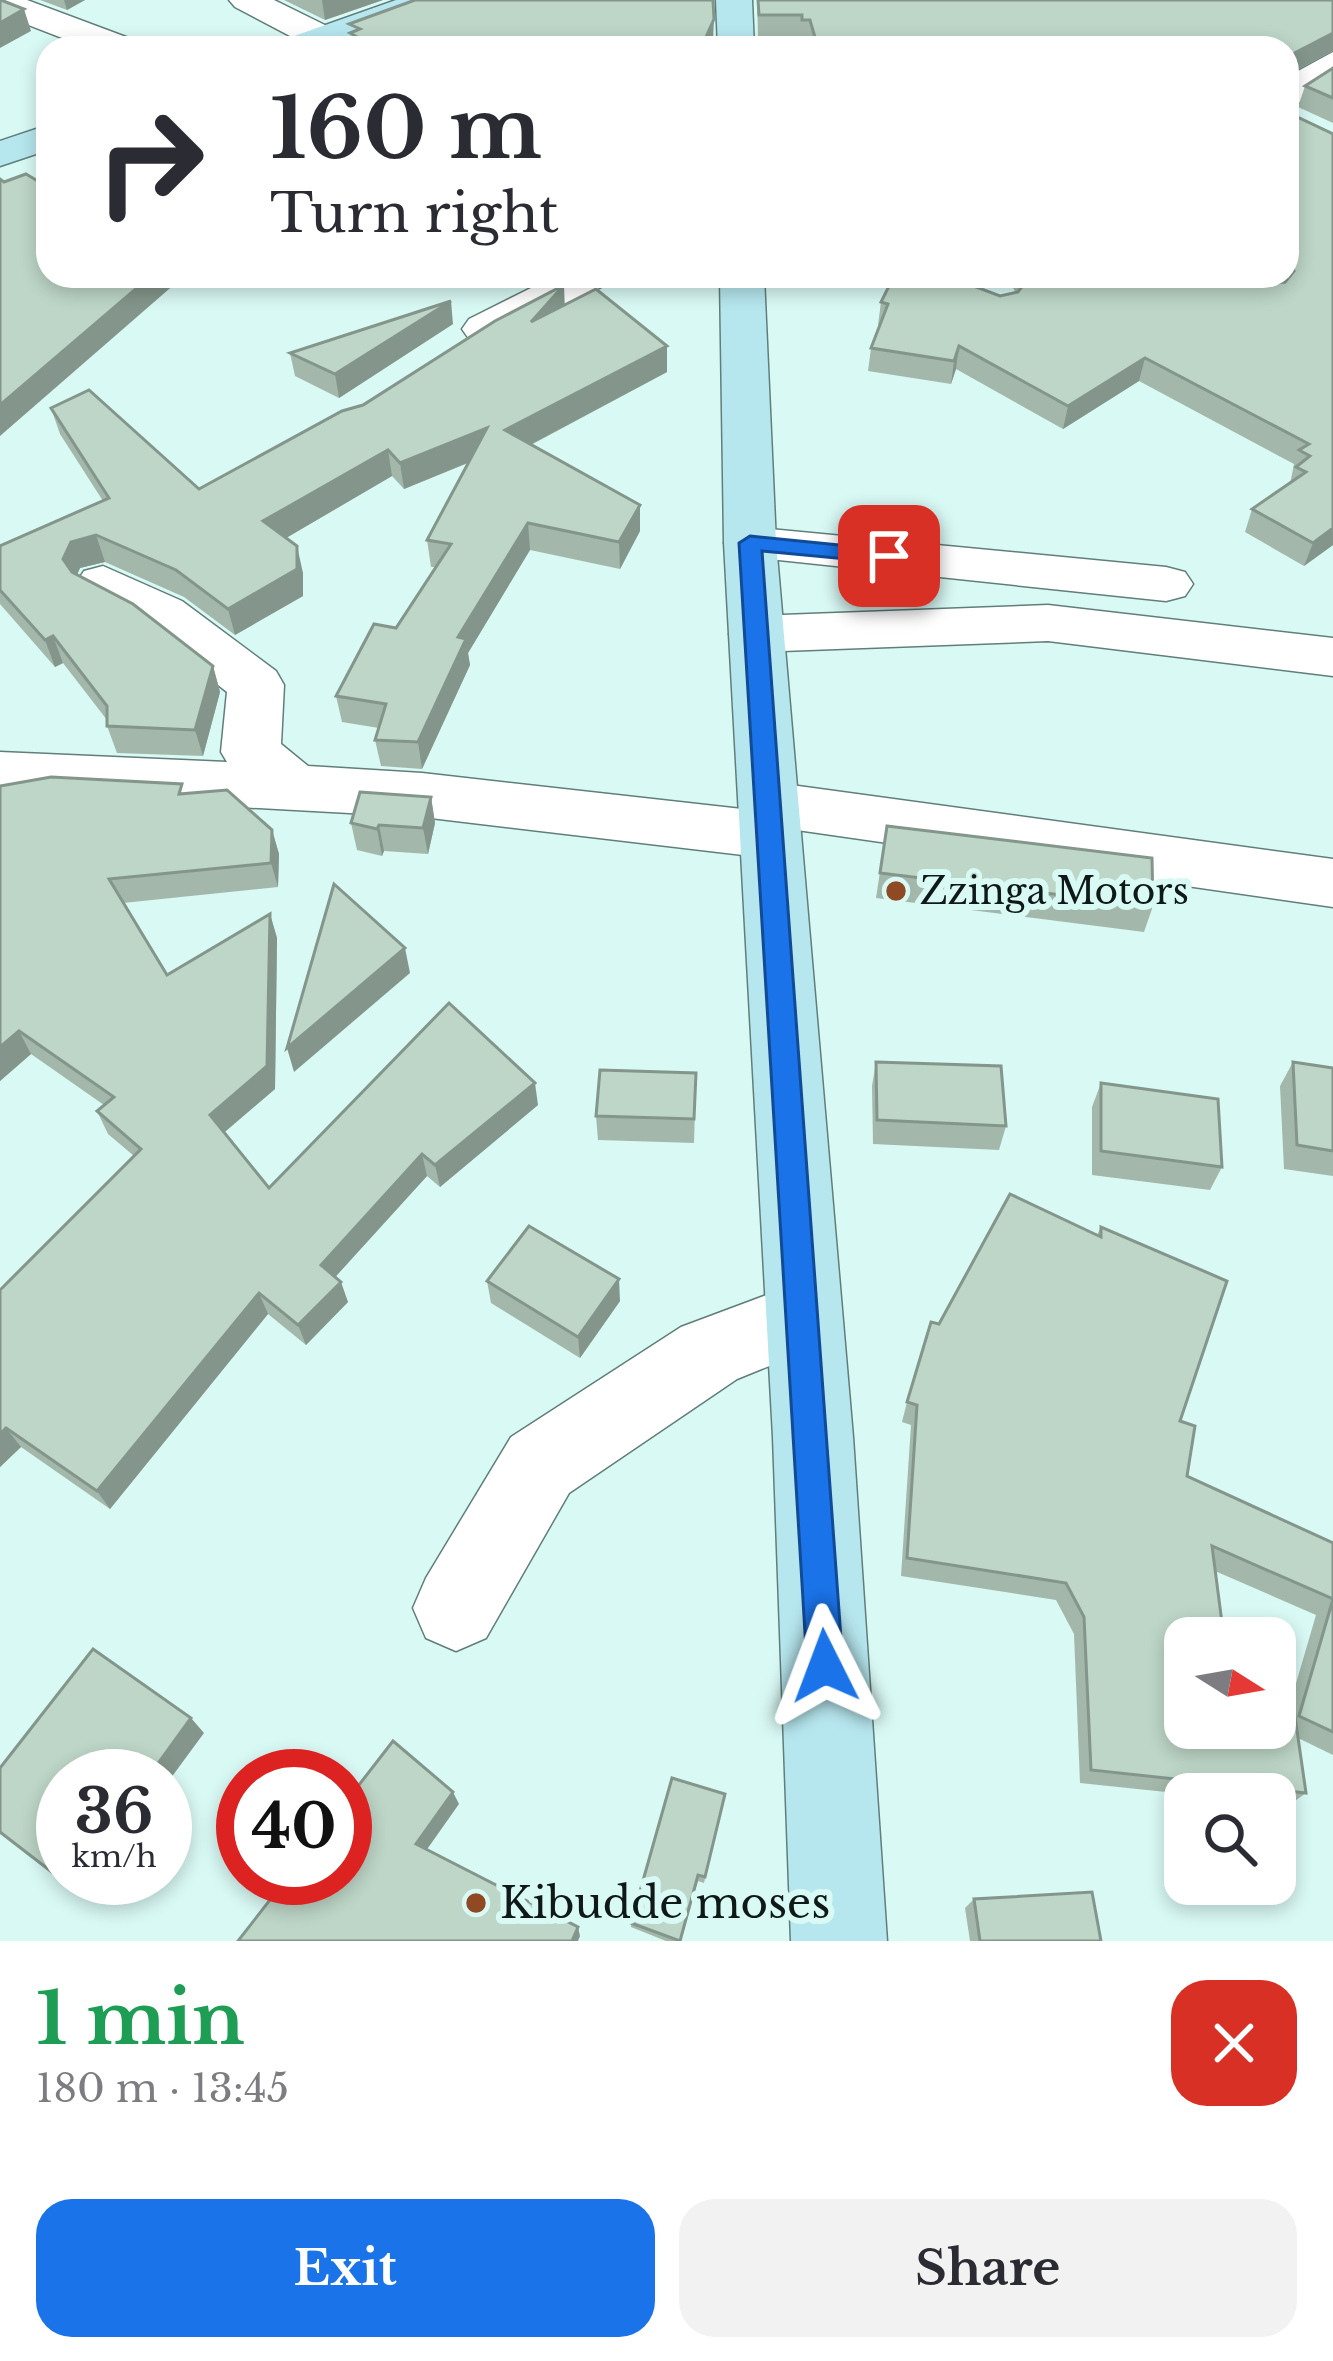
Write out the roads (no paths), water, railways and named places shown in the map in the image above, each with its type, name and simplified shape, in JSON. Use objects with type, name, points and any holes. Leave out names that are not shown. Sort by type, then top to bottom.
[{"type":"street","points":[[247,0],[299,36]]},
{"type":"street","points":[[329,36],[430,0]]},
{"type":"street","points":[[734,0],[736,36]]},
{"type":"street","points":[[0,2],[90,36]]},
{"type":"street","points":[[1299,104],[1333,63]]},
{"type":"street","points":[[0,154],[36,141]]},
{"type":"street","points":[[448,354],[564,288]]},
{"type":"street","points":[[742,288],[750,543],[804,1316],[839,1941]]},
{"type":"street","points":[[750,543],[1166,584]]},
{"type":"street","points":[[104,583],[163,614],[256,685],[251,752],[294,787]]},
{"type":"street","points":[[758,634],[1048,623],[1333,657]]},
{"type":"street","points":[[0,773],[422,794],[769,819],[1333,883]]},
{"type":"street","points":[[456,1608],[540,1465],[709,1353],[804,1316]]},
{"type":"place","name":"Zzinga Motors","points":[[896,891]]},
{"type":"place","name":"Kibudde moses","points":[[476,1903]]}]
